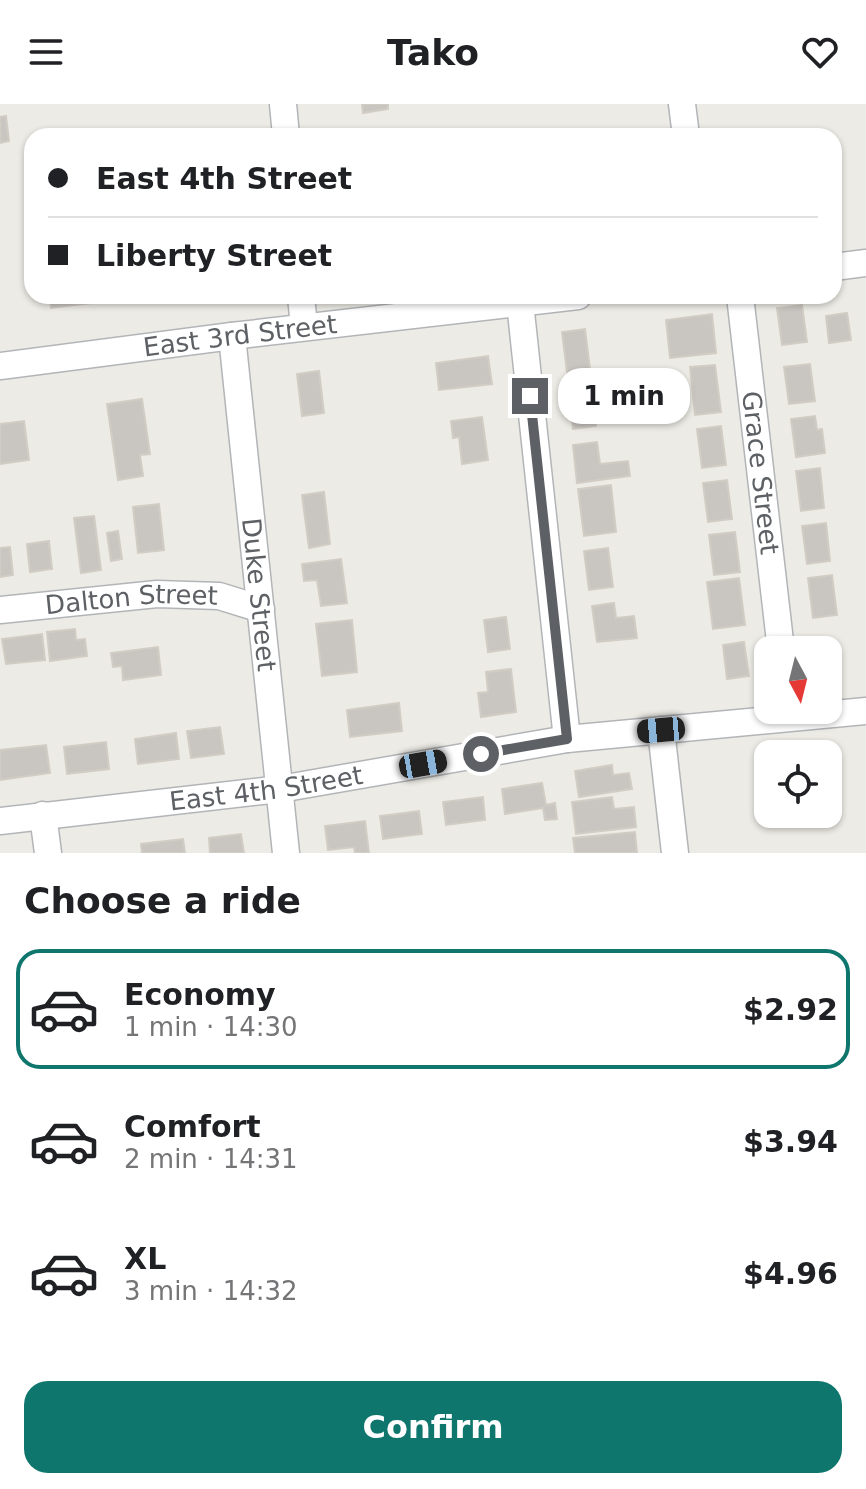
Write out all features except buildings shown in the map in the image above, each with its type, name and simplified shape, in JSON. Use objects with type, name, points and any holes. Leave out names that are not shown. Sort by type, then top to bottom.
[{"type":"street","points":[[283,104],[285,128]]},
{"type":"street","points":[[682,104],[685,128]]},
{"type":"street","points":[[842,266],[866,263]]},
{"type":"street","points":[[302,304],[304,327]]},
{"type":"street","name":"East 3rd Street","points":[[0,366],[511,304]]},
{"type":"street","points":[[520,304],[567,739]]},
{"type":"street","name":"Grace Street","points":[[741,304],[779,636]]},
{"type":"street","name":"Duke Street","points":[[232,336],[286,853]]},
{"type":"street","name":"Dalton Street","points":[[0,610],[157,594],[219,596],[261,609]]},
{"type":"street","name":"East 4th Street","points":[[842,712],[866,711]]},
{"type":"street","name":"East 4th Street","points":[[0,821],[280,789],[567,739],[754,718]]},
{"type":"street","points":[[661,730],[675,853]]},
{"type":"street","points":[[43,815],[48,853]]},
{"type":"route","points":[[481,754],[567,739],[530,396]]}]
